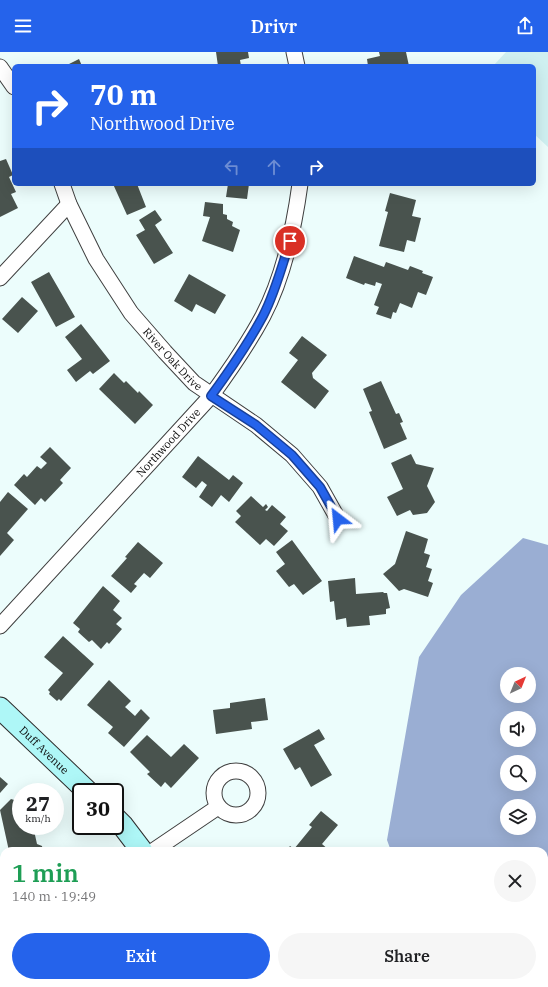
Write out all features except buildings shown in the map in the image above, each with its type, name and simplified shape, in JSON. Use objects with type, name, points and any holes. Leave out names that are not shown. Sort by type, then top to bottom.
[{"type":"main road","name":"Duff Avenue","points":[[0,708],[79,783]]},
{"type":"main road","points":[[124,827],[139,847]]},
{"type":"street","points":[[294,52],[297,64]]},
{"type":"street","points":[[0,67],[12,83]]},
{"type":"street","name":"River Oak Drive","points":[[63,186],[69,204],[96,259],[131,313],[194,383],[211,396],[256,425],[292,455],[320,487],[338,519]]},
{"type":"street","name":"Northwood Drive","points":[[0,626],[211,396],[240,356],[264,315],[278,280],[290,241],[300,186]]},
{"type":"street","points":[[0,278],[69,204]]},
{"type":"street","points":[[159,847],[218,808]]},
{"type":"shaded area","points":[[506,52],[548,52],[548,147],[536,136],[536,64],[495,64]]},
{"type":"shaded area","points":[[523,538],[548,545],[548,847],[390,847],[387,840],[419,657],[461,595]]},
{"type":"route","points":[[290,241],[278,280],[264,315],[240,356],[211,396],[256,425],[292,455],[320,487],[338,519]]}]
